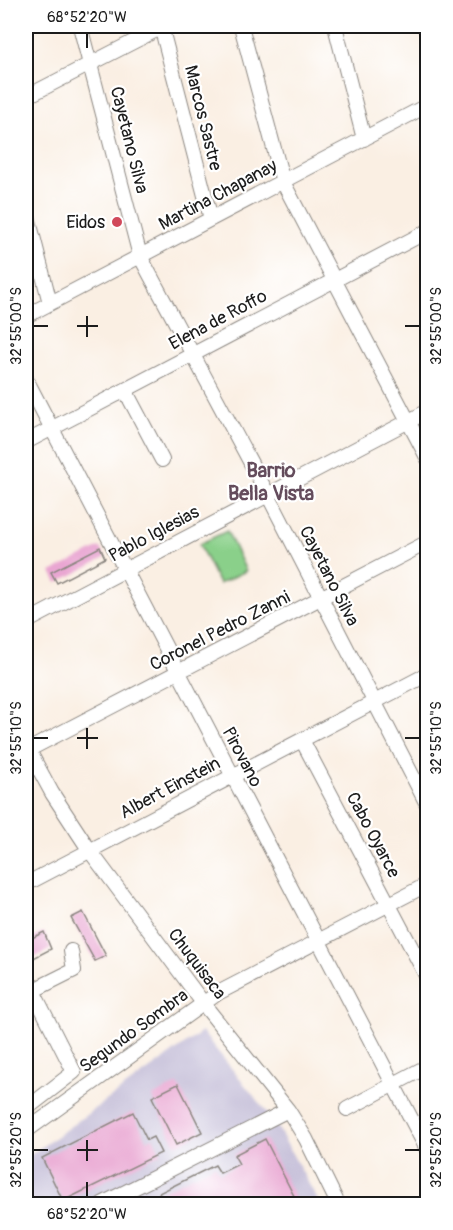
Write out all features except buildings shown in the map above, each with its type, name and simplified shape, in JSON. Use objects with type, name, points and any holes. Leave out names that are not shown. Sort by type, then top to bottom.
[{"type":"main road","points":[[426,26],[428,31]]},
{"type":"street","name":"Cayetano Silva","points":[[80,26],[140,256],[268,495],[428,806]]},
{"type":"street","points":[[26,97],[162,26]]},
{"type":"street","name":"Marcos Sastre","points":[[162,26],[211,219]]},
{"type":"street","points":[[241,26],[283,182],[428,459]]},
{"type":"street","points":[[335,26],[364,139]]},
{"type":"street","name":"Martina Chapanay","points":[[26,316],[428,105]]},
{"type":"street","points":[[26,208],[50,303]]},
{"type":"street","name":"Elena de Roffo","points":[[26,442],[428,231]]},
{"type":"street","name":"Pirovano","points":[[26,380],[428,1151]]},
{"type":"street","points":[[125,390],[162,460]]},
{"type":"street","name":"Pablo Iglesias","points":[[26,622],[428,411]]},
{"type":"street","name":"Coronel Pedro Zanni","points":[[27,747],[321,599],[428,542]]},
{"type":"street","name":"Albert Einstein","points":[[26,884],[428,674]]},
{"type":"street","name":"Cabo Oyarce","points":[[302,740],[428,979]]},
{"type":"street","name":"Chuquisaca","points":[[27,747],[52,793],[90,850],[203,1002],[288,1110],[306,1139],[338,1204]]},
{"type":"street","name":"Segundo Sombra","points":[[26,1131],[203,1002],[428,884]]},
{"type":"street","points":[[26,1109],[74,1072],[29,992],[74,970],[71,951]]},
{"type":"street","points":[[347,1109],[428,1066]]},
{"type":"street","points":[[102,1204],[288,1110]]},
{"type":"shaded area","points":[[202,1032],[274,1121],[320,1204],[26,1204],[26,1158]]},
{"type":"green space","points":[[227,531],[246,571],[219,584],[199,544]]},
{"type":"place","name":"Eidos","points":[[117,222]]},
{"type":"district","name":"Barrio Bella Vista","points":[[271,482]]}]
